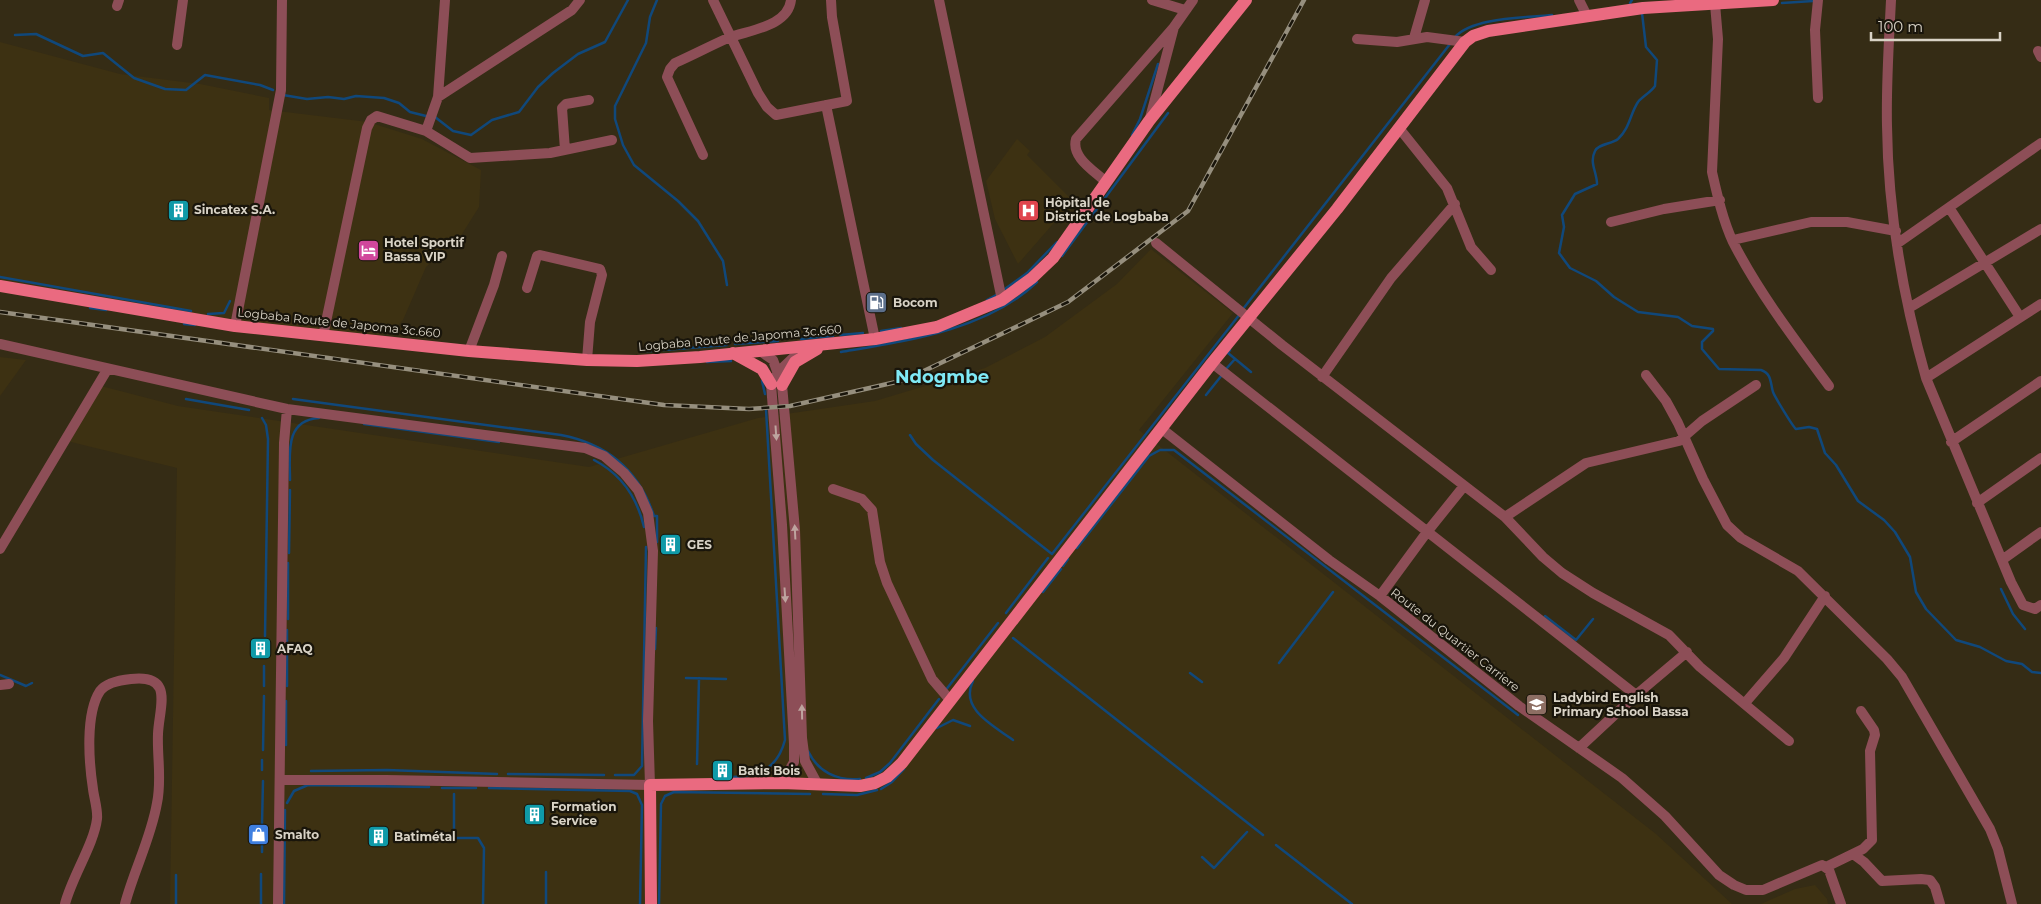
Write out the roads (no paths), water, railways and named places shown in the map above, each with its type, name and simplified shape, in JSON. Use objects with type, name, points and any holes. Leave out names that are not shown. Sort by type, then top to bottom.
[{"type":"main road","name":"Logbaba Route de Japoma 3c.660","points":[[0,286],[235,326],[470,351],[587,360],[637,361],[805,347],[875,339],[937,327],[1002,300],[1032,278],[1053,258],[1149,121],[1246,0]]},
{"type":"main road","points":[[651,904],[650,785],[782,783],[860,786],[875,783],[887,777],[902,764],[1248,317],[1337,209],[1398,128],[1466,42],[1473,36],[1488,31],[1587,16],[1642,4],[1715,4],[1773,0]]},
{"type":"main road","points":[[733,353],[762,370],[776,385],[795,362],[809,352],[826,344]]},
{"type":"street","points":[[177,45],[183,0]]},
{"type":"street","points":[[235,326],[281,90],[282,0]]},
{"type":"street","points":[[426,131],[438,98],[445,0]]},
{"type":"street","points":[[438,98],[572,10],[580,0]]},
{"type":"street","points":[[713,0],[758,94],[767,107],[776,115],[847,101],[832,17],[831,0]]},
{"type":"street","points":[[703,155],[667,77],[670,69],[675,64],[730,38],[769,25],[784,15],[791,0]]},
{"type":"street","points":[[939,0],[1002,300]]},
{"type":"street","points":[[1152,0],[1191,2]]},
{"type":"street","points":[[1414,38],[1425,0]]},
{"type":"street","points":[[1579,0],[1587,16]]},
{"type":"street","points":[[1818,0],[1815,30],[1818,98]]},
{"type":"street","points":[[1891,0],[1886,124],[1889,180],[1910,308],[1926,378],[1977,503],[2023,605],[2035,609],[2041,605]]},
{"type":"street","points":[[1106,181],[1076,154],[1074,147],[1076,139],[1174,28],[1191,2]]},
{"type":"street","points":[[1715,4],[1718,39],[1712,172],[1720,200],[1732,240],[1759,285],[1829,386]]},
{"type":"street","points":[[1149,121],[1174,28]]},
{"type":"street","points":[[1357,38],[1391,42],[1414,38],[1436,38],[1466,42]]},
{"type":"street","points":[[565,150],[562,108],[566,104],[589,100]]},
{"type":"street","points":[[826,105],[875,339]]},
{"type":"street","points":[[323,336],[358,170],[371,120],[381,116],[426,131],[470,158],[508,157],[565,150],[612,140]]},
{"type":"street","points":[[1398,128],[1448,188],[1456,204],[1471,247],[1491,270]]},
{"type":"street","points":[[1898,243],[1950,209],[2041,143]]},
{"type":"street","points":[[1611,222],[1664,209],[1720,200]]},
{"type":"street","points":[[1322,377],[1391,278],[1456,204]]},
{"type":"street","points":[[1950,209],[1984,265],[2020,317]]},
{"type":"street","points":[[1732,240],[1811,222],[1847,222],[1896,231]]},
{"type":"street","points":[[1910,308],[2041,230]]},
{"type":"street","points":[[1156,243],[1322,377],[1505,517],[1543,557],[1562,573],[1593,593],[1669,635],[1700,667],[1789,741]]},
{"type":"street","points":[[527,288],[540,255],[600,268],[602,275],[590,322],[587,360]]},
{"type":"street","points":[[470,351],[494,285],[502,256]]},
{"type":"street","points":[[1926,378],[2041,304]]},
{"type":"street","points":[[0,344],[107,370],[287,409],[584,448],[604,456],[624,473],[638,490],[648,513],[652,535],[652,655],[648,721],[650,785],[280,780]]},
{"type":"street","points":[[778,372],[805,347]]},
{"type":"street","points":[[760,350],[770,357],[778,372],[776,385],[782,525],[794,744],[794,762],[782,783]]},
{"type":"street","points":[[1212,363],[1636,695]]},
{"type":"street","points":[[0,549],[107,370]]},
{"type":"street","points":[[1646,375],[1666,401],[1727,525],[1741,538],[1798,571],[1826,596],[1902,677],[1990,830],[1998,849],[2012,904]]},
{"type":"street","points":[[1951,442],[2041,381]]},
{"type":"street","points":[[776,385],[795,530],[803,744],[805,761],[818,785]]},
{"type":"street","points":[[1505,517],[1586,463],[1674,444],[1684,438],[1702,420],[1756,385]]},
{"type":"street","points":[[278,904],[284,443],[287,409]]},
{"type":"street","name":"Route du Quartier Carriere","points":[[1162,429],[1329,560],[1380,596],[1519,706],[1622,778],[1665,816],[1720,874],[1734,885],[1746,890],[1763,890],[1819,865],[1826,867],[1870,845],[1872,840],[1870,751],[1875,736],[1871,725],[1861,711]]},
{"type":"street","points":[[1977,503],[2041,458]]},
{"type":"street","points":[[1380,596],[1464,486]]},
{"type":"street","points":[[833,489],[862,499],[872,510],[880,562],[887,583],[932,679],[950,700]]},
{"type":"street","points":[[2002,560],[2041,532]]},
{"type":"street","points":[[1744,702],[1802,635],[1826,596]]},
{"type":"street","points":[[1579,748],[1636,695],[1687,652]]},
{"type":"street","points":[[65,904],[98,817],[90,753],[93,714],[97,698],[101,690],[113,683],[139,678],[156,683],[161,689],[163,698],[158,736],[159,787],[158,803],[125,904]]},
{"type":"street","points":[[1853,854],[1864,862],[1882,881],[1930,880],[1935,887],[1940,904]]},
{"type":"street","points":[[1826,867],[1834,881],[1840,904]]},
{"type":"waterway","points":[[435,117],[453,131],[471,135],[492,120],[519,112],[538,87],[553,73],[578,54],[605,42],[628,0]]},
{"type":"waterway","points":[[657,0],[650,17],[646,43],[615,106],[615,119],[623,145],[634,165],[678,201],[698,221],[723,261],[727,285]]},
{"type":"waterway","points":[[1782,3],[1813,1]]},
{"type":"waterway","points":[[1642,13],[1646,47],[1657,60],[1655,86],[1638,102],[1622,135],[1615,141],[1599,147],[1595,151],[1593,164],[1597,184],[1575,194],[1562,215],[1564,227],[1559,253],[1570,268],[1596,281],[1614,297],[1638,312],[1678,317],[1692,326],[1713,329],[1702,342],[1702,349],[1719,369],[1761,370],[1765,372],[1770,379],[1774,395],[1794,427],[1796,429],[1809,427],[1817,429],[1825,453],[1836,465],[1858,501],[1884,520],[1895,532],[1910,557],[1916,592],[1926,609],[1956,640],[1980,647],[2006,661],[2022,664],[2032,672],[2041,673]]},
{"type":"waterway","points":[[1455,37],[1463,30],[1487,22],[1552,15]]},
{"type":"waterway","points":[[15,35],[36,34],[83,56],[103,53],[134,78],[165,89],[186,90],[205,75],[260,85],[273,90]]},
{"type":"waterway","points":[[1243,309],[1450,44]]},
{"type":"waterway","points":[[1132,135],[1140,119],[1158,64]]},
{"type":"waterway","points":[[283,95],[307,99],[328,97],[344,99],[356,96],[384,98],[399,103],[410,112],[426,116]]},
{"type":"waterway","points":[[1062,256],[1168,113]]},
{"type":"waterway","points":[[1002,291],[1027,273],[1057,242]]},
{"type":"waterway","points":[[0,277],[191,311]]},
{"type":"waterway","points":[[841,352],[918,338],[945,331],[994,312],[1017,298],[1037,282]]},
{"type":"waterway","points":[[987,300],[998,294]]},
{"type":"waterway","points":[[208,314],[224,313],[230,301]]},
{"type":"waterway","points":[[90,308],[106,310]]},
{"type":"waterway","points":[[910,435],[916,444],[933,460],[1052,554],[1240,314]]},
{"type":"waterway","points":[[184,324],[195,325]]},
{"type":"waterway","points":[[881,331],[901,328]]},
{"type":"waterway","points":[[840,335],[863,333]]},
{"type":"waterway","points":[[822,337],[833,336]]},
{"type":"waterway","points":[[801,339],[820,337]]},
{"type":"waterway","points":[[764,342],[778,341]]},
{"type":"waterway","points":[[735,344],[763,342]]},
{"type":"waterway","points":[[663,350],[727,345]]},
{"type":"waterway","points":[[1230,350],[1228,353],[1251,372]]},
{"type":"waterway","points":[[642,351],[656,351]]},
{"type":"waterway","points":[[1226,369],[1235,359]]},
{"type":"waterway","points":[[707,362],[731,361]]},
{"type":"waterway","points":[[1206,395],[1222,375]]},
{"type":"waterway","points":[[762,381],[765,394]]},
{"type":"waterway","points":[[186,399],[249,410]]},
{"type":"waterway","points":[[293,399],[561,435],[578,439],[593,445],[619,462],[640,486],[654,516],[657,516],[657,542]]},
{"type":"waterway","points":[[722,777],[753,775],[761,772],[776,760],[785,740],[766,409]]},
{"type":"waterway","points":[[262,418],[266,425],[268,439],[265,636]]},
{"type":"waterway","points":[[290,480],[290,450],[294,432],[308,420],[319,418]]},
{"type":"waterway","points":[[364,424],[499,442]]},
{"type":"waterway","points":[[1077,548],[1149,456],[1160,450],[1174,450],[1518,715]]},
{"type":"waterway","points":[[594,460],[620,479],[632,496],[644,527]]},
{"type":"waterway","points":[[289,553],[290,490]]},
{"type":"waterway","points":[[615,775],[634,775],[642,766],[646,547]]},
{"type":"waterway","points":[[1006,613],[1048,558]]},
{"type":"waterway","points":[[1063,566],[1068,559]]},
{"type":"waterway","points":[[288,563],[288,619]]},
{"type":"waterway","points":[[1043,592],[1061,569]]},
{"type":"waterway","points":[[2001,589],[2013,614],[2025,629]]},
{"type":"waterway","points":[[1279,663],[1333,592]]},
{"type":"waterway","points":[[1545,616],[1576,640],[1593,619]]},
{"type":"waterway","points":[[945,691],[998,623]]},
{"type":"waterway","points":[[655,649],[656,628]]},
{"type":"waterway","points":[[287,630],[287,686]]},
{"type":"waterway","points":[[1013,638],[1263,835]]},
{"type":"waterway","points":[[264,666],[264,686]]},
{"type":"waterway","points":[[1190,673],[1202,682]]},
{"type":"waterway","points":[[0,675],[26,686],[32,683]]},
{"type":"waterway","points":[[686,678],[726,679]]},
{"type":"waterway","points":[[697,764],[699,678]]},
{"type":"waterway","points":[[973,681],[970,691],[974,708],[988,723],[1013,740]]},
{"type":"waterway","points":[[263,750],[264,696]]},
{"type":"waterway","points":[[866,778],[880,772],[890,763],[939,699]]},
{"type":"waterway","points":[[286,701],[286,745]]},
{"type":"waterway","points":[[937,728],[953,720],[970,726]]},
{"type":"waterway","points":[[808,751],[817,765],[829,774],[836,777],[860,779]]},
{"type":"waterway","points":[[262,760],[262,770]]},
{"type":"waterway","points":[[881,789],[892,782],[904,769]]},
{"type":"waterway","points":[[311,771],[387,770],[497,774]]},
{"type":"waterway","points":[[508,774],[604,775]]},
{"type":"waterway","points":[[262,824],[263,781]]},
{"type":"waterway","points":[[287,803],[294,791],[308,785],[429,787]]},
{"type":"waterway","points":[[442,788],[476,788]]},
{"type":"waterway","points":[[489,788],[630,791],[637,794],[642,805],[640,904]]},
{"type":"waterway","points":[[823,794],[857,795],[877,790]]},
{"type":"waterway","points":[[659,904],[661,804],[665,796],[674,792],[810,794]]},
{"type":"waterway","points":[[454,794],[454,838],[478,838],[484,848],[483,904]]},
{"type":"waterway","points":[[284,904],[285,810]]},
{"type":"waterway","points":[[1202,857],[1214,868],[1247,832]]},
{"type":"waterway","points":[[262,838],[262,852]]},
{"type":"waterway","points":[[1276,845],[1352,904]]},
{"type":"waterway","points":[[546,872],[546,904]]},
{"type":"waterway","points":[[261,874],[261,904]]},
{"type":"waterway","points":[[176,875],[176,904]]},
{"type":"railway","points":[[0,312],[664,405],[749,409],[790,406],[905,380],[1068,302],[1188,211],[1304,0]]},
{"type":"place","name":"Sincatex S.A.","points":[[178,210]]},
{"type":"place","name":"Hôpital de District de Logbaba","points":[[1029,210]]},
{"type":"place","name":"Hotel Sportif Bassa VIP","points":[[368,250]]},
{"type":"place","name":"Bocom","points":[[877,303]]},
{"type":"place","name":"GES","points":[[671,545]]},
{"type":"place","name":"AFAQ","points":[[261,649]]},
{"type":"place","name":"Ladybird English Primary School Bassa","points":[[1537,705]]},
{"type":"place","name":"Batis Bois","points":[[722,771]]},
{"type":"place","name":"Formation Service","points":[[535,814]]},
{"type":"place","name":"Smalto","points":[[259,835]]},
{"type":"place","name":"Batimétal","points":[[378,837]]},
{"type":"district","name":"Ndogmbe","points":[[942,377]]}]
